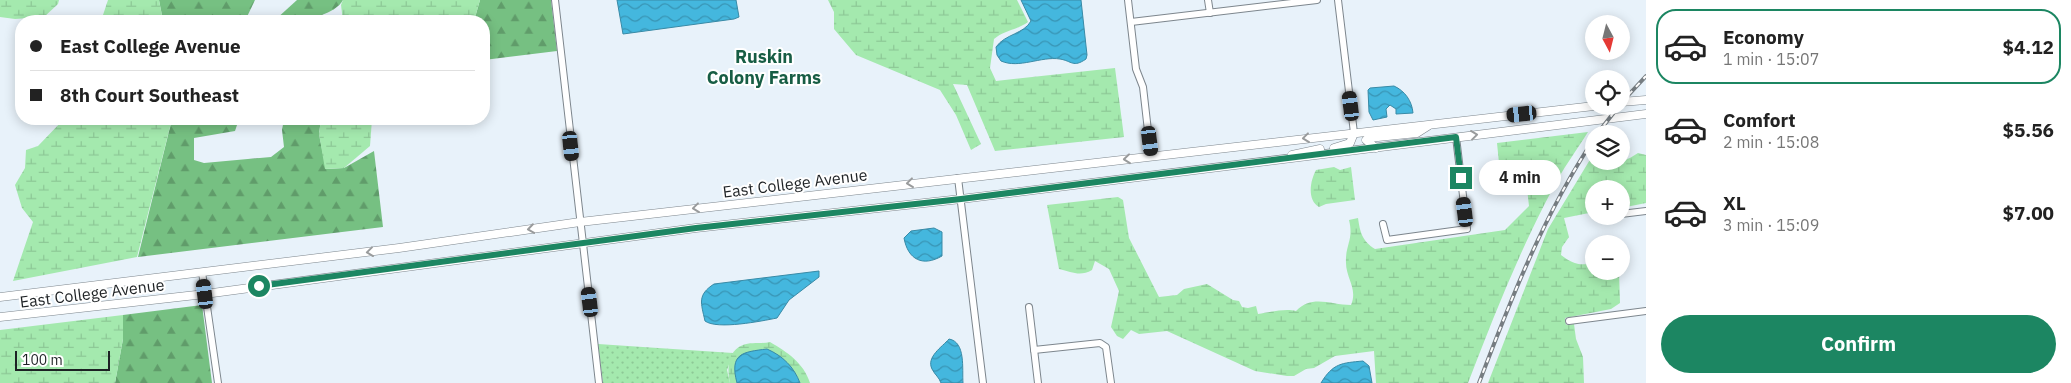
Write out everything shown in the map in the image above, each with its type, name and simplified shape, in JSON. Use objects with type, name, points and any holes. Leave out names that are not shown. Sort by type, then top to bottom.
[{"type":"main road","points":[[1630,101],[1646,100]]},
{"type":"main road","name":"East College Avenue","points":[[0,297],[399,248],[580,222],[1585,107]]},
{"type":"main road","name":"East College Avenue","points":[[0,317],[205,294],[696,228],[961,199],[1646,114]]},
{"type":"main road","points":[[1366,140],[1368,138],[1417,133],[1432,124]]},
{"type":"main road","points":[[1276,160],[1302,152],[1341,147],[1350,143],[1354,133],[1376,148]]},
{"type":"street","points":[[555,0],[599,383]]},
{"type":"street","points":[[1128,0],[1136,69],[1143,88],[1151,157]]},
{"type":"street","points":[[1208,0],[1210,13]]},
{"type":"street","points":[[1131,22],[1317,0]]},
{"type":"street","points":[[1338,0],[1354,133]]},
{"type":"street","points":[[1383,224],[1387,240],[1467,229],[1456,137]]},
{"type":"street","points":[[958,178],[984,383]]},
{"type":"street","points":[[1630,213],[1646,212]]},
{"type":"street","points":[[202,272],[218,383]]},
{"type":"street","points":[[1029,307],[1038,383]]},
{"type":"street","points":[[1569,321],[1646,311]]},
{"type":"street","points":[[1034,350],[1100,343],[1106,347],[1111,383]]},
{"type":"green space","points":[[0,0],[59,0],[58,4],[46,15],[15,15],[15,19],[0,17]]},
{"type":"green space","points":[[108,0],[159,0],[162,15],[103,15]]},
{"type":"green space","points":[[159,0],[255,0],[248,15],[162,15]]},
{"type":"green space","points":[[297,0],[343,0],[331,11],[322,15],[280,15]]},
{"type":"green space","points":[[343,0],[480,0],[476,15],[342,15],[341,5]]},
{"type":"green space","points":[[480,0],[551,0],[557,51],[490,59],[490,15],[476,15]]},
{"type":"green space","points":[[828,0],[1017,0],[1028,22],[994,39],[990,68],[996,81],[1115,68],[1124,137],[995,151],[967,85],[953,84],[981,144],[971,150],[956,115],[940,90],[856,55],[834,29],[834,12]]},
{"type":"green space","points":[[58,125],[170,125],[137,257],[13,281],[33,222],[22,208],[15,185],[25,168],[26,150],[38,146]]},
{"type":"green space","points":[[171,125],[237,125],[235,131],[194,138],[194,160],[204,163],[271,157],[284,147],[283,125],[320,125],[319,134],[326,169],[344,168],[374,151],[383,227],[138,257]]},
{"type":"green space","points":[[320,125],[372,125],[370,146],[344,168],[325,169],[319,134]]},
{"type":"green space","points":[[1585,132],[1585,137],[1556,183],[1528,237],[1468,383],[1376,383],[1374,351],[1335,356],[1314,368],[1306,369],[1294,376],[1287,376],[1255,371],[1167,331],[1139,334],[1131,330],[1123,339],[1117,336],[1111,327],[1119,291],[1109,269],[1095,261],[1092,270],[1084,273],[1059,269],[1047,205],[1118,197],[1123,200],[1129,238],[1159,297],[1177,295],[1184,289],[1207,284],[1233,300],[1239,301],[1242,307],[1256,306],[1258,314],[1283,310],[1296,311],[1302,306],[1315,302],[1351,305],[1353,294],[1346,263],[1350,238],[1349,220],[1358,218],[1362,236],[1375,249],[1505,230],[1529,206],[1526,180],[1501,183],[1497,143]]},
{"type":"green space","points":[[1638,153],[1646,155],[1646,203],[1630,206],[1630,180],[1585,180],[1585,214],[1564,218],[1569,237],[1562,247],[1561,255],[1576,264],[1585,264],[1585,280],[1619,280],[1620,303],[1611,309],[1565,318],[1566,325],[1574,324],[1576,339],[1583,357],[1584,383],[1488,383],[1548,229],[1585,168],[1585,170],[1630,170],[1630,158]]},
{"type":"green space","points":[[1334,167],[1340,170],[1351,167],[1355,200],[1326,204],[1319,207],[1315,204],[1311,195],[1314,174],[1316,170]]},
{"type":"green space","points":[[202,305],[212,383],[115,383],[123,339],[123,315]]},
{"type":"green space","points":[[123,315],[123,339],[115,383],[0,383],[0,330]]},
{"type":"green space","points":[[770,342],[789,354],[799,364],[810,383],[800,383],[797,376],[767,349],[745,353],[740,356],[735,366],[737,383],[730,383],[729,361],[734,352],[746,344]]},
{"type":"green space","points":[[598,344],[733,353],[727,370],[730,383],[603,383]]},
{"type":"water","points":[[617,0],[736,0],[739,17],[623,34]]},
{"type":"water","points":[[1021,0],[1081,0],[1086,59],[1078,63],[1060,59],[1045,59],[1015,64],[1001,61],[997,55],[996,47],[1004,39],[1024,29],[1031,21]]},
{"type":"water","points":[[1394,86],[1407,97],[1413,113],[1396,114],[1396,109],[1390,105],[1386,109],[1387,117],[1373,120],[1369,112],[1368,90],[1370,88]]},
{"type":"water","points":[[934,228],[942,232],[942,256],[929,261],[917,259],[909,252],[904,238],[911,231]]},
{"type":"water","points":[[819,271],[819,277],[789,300],[777,318],[729,325],[711,324],[705,321],[702,300],[705,292],[714,284]]},
{"type":"water","points":[[949,339],[958,345],[961,351],[963,383],[941,383],[932,369],[931,360],[933,356]]},
{"type":"water","points":[[767,349],[787,363],[795,372],[800,383],[737,383],[735,365],[740,356],[751,351]]},
{"type":"water","points":[[1363,361],[1369,366],[1372,383],[1321,383],[1330,371],[1339,365]]},
{"type":"railway","points":[[1630,93],[1646,76]]},
{"type":"railway","points":[[1604,125],[1612,115]]},
{"type":"railway","points":[[1479,383],[1503,320],[1544,227],[1559,197],[1585,154]]},
{"type":"district","name":"Ruskin Colony Farms","points":[[764,67]]},
{"type":"route","points":[[259,286],[696,228],[961,199],[1456,137],[1461,178]]}]
